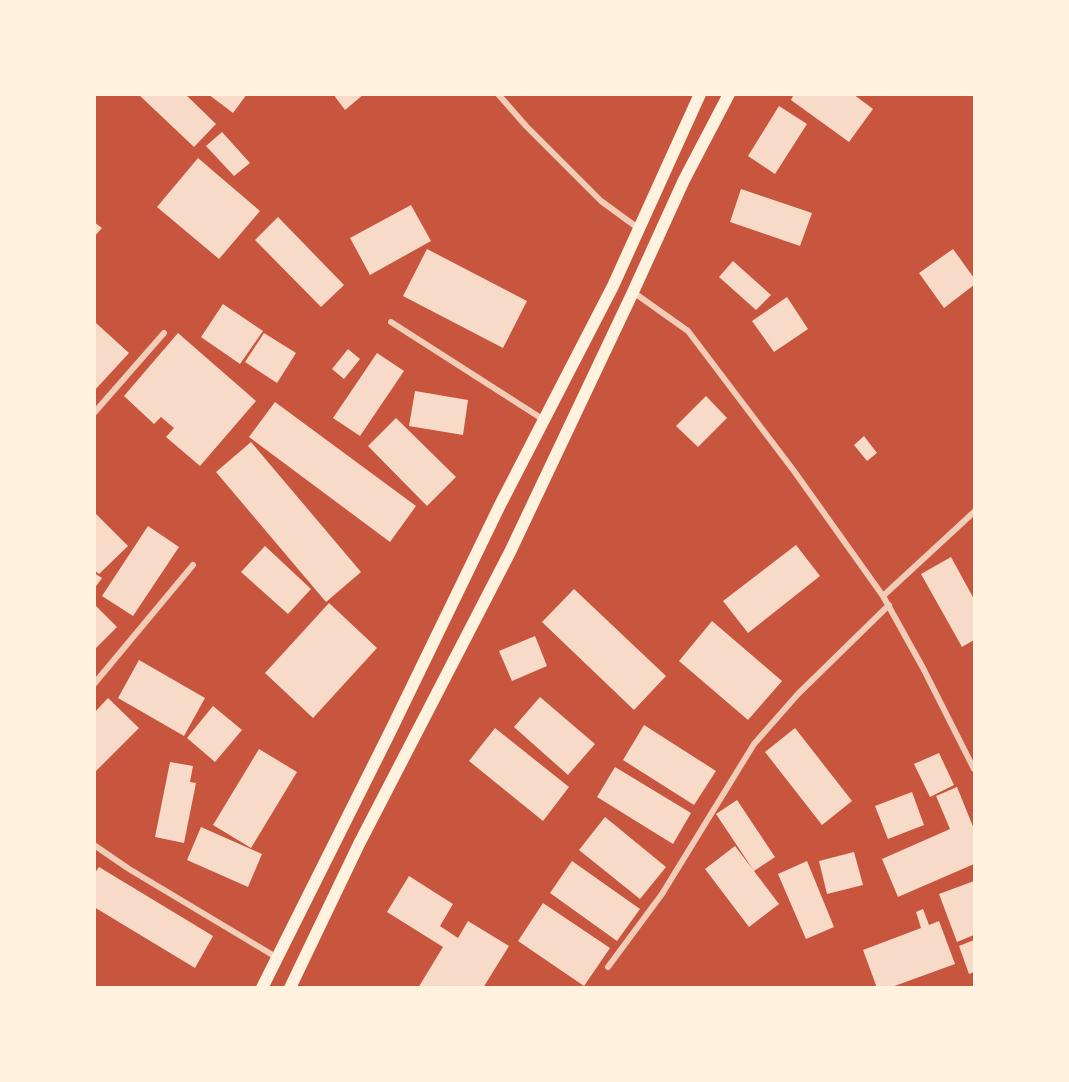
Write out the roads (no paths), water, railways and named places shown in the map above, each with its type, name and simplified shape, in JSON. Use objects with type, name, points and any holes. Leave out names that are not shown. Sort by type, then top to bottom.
[{"type":"main road","points":[[262,987],[612,286],[700,94]]},
{"type":"main road","points":[[290,987],[364,833],[510,552],[684,180],[729,94]]},
{"type":"street","points":[[498,94],[526,126],[601,201],[638,228]]},
{"type":"street","points":[[633,292],[687,331],[794,471],[889,605],[975,769]]},
{"type":"street","points":[[391,322],[544,420]]},
{"type":"street","points":[[94,413],[164,333]]},
{"type":"street","points":[[883,596],[975,512]]},
{"type":"street","points":[[94,684],[193,565]]},
{"type":"street","points":[[608,967],[662,894],[754,744],[798,694],[889,605]]},
{"type":"street","points":[[94,845],[129,869],[276,957]]}]
